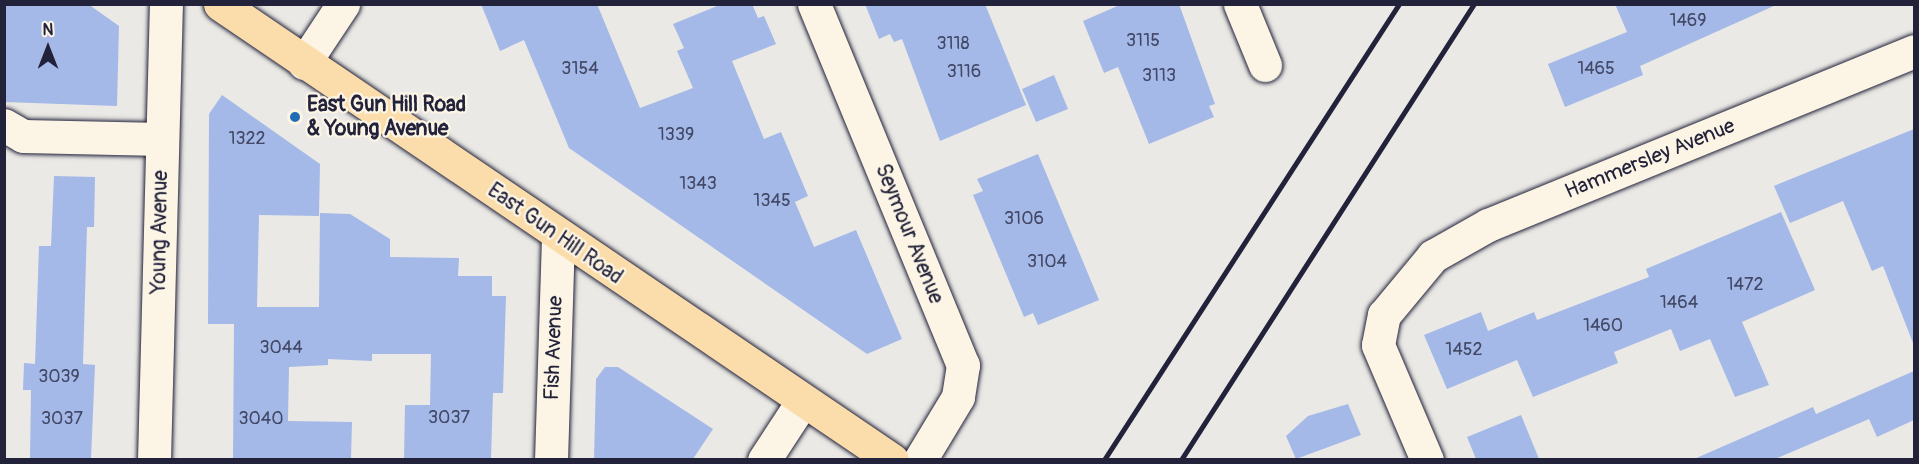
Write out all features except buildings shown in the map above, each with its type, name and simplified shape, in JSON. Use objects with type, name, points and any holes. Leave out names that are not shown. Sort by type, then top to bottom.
[{"type":"main road","name":"East Gun Hill Road","points":[[220,4],[558,237],[802,402],[892,459]]},
{"type":"street","name":"Young Avenue","points":[[154,459],[166,4]]},
{"type":"street","points":[[304,63],[343,4]]},
{"type":"street","name":"Seymour Avenue","points":[[814,4],[963,365],[958,397],[920,459]]},
{"type":"street","points":[[1240,4],[1265,65]]},
{"type":"street","name":"Hammersley Avenue","points":[[1427,459],[1378,345],[1384,315],[1433,256],[1488,225],[1914,51]]},
{"type":"street","points":[[4,125],[23,136],[162,139]]},
{"type":"street","name":"Fish Avenue","points":[[551,459],[558,237]]},
{"type":"street","points":[[764,459],[802,402]]},
{"type":"railway","points":[[1104,460],[1399,4]]},
{"type":"railway","points":[[1181,460],[1474,4]]},
{"type":"place","name":"East Gun Hill Road & Young Avenue","points":[[295,117]]}]
